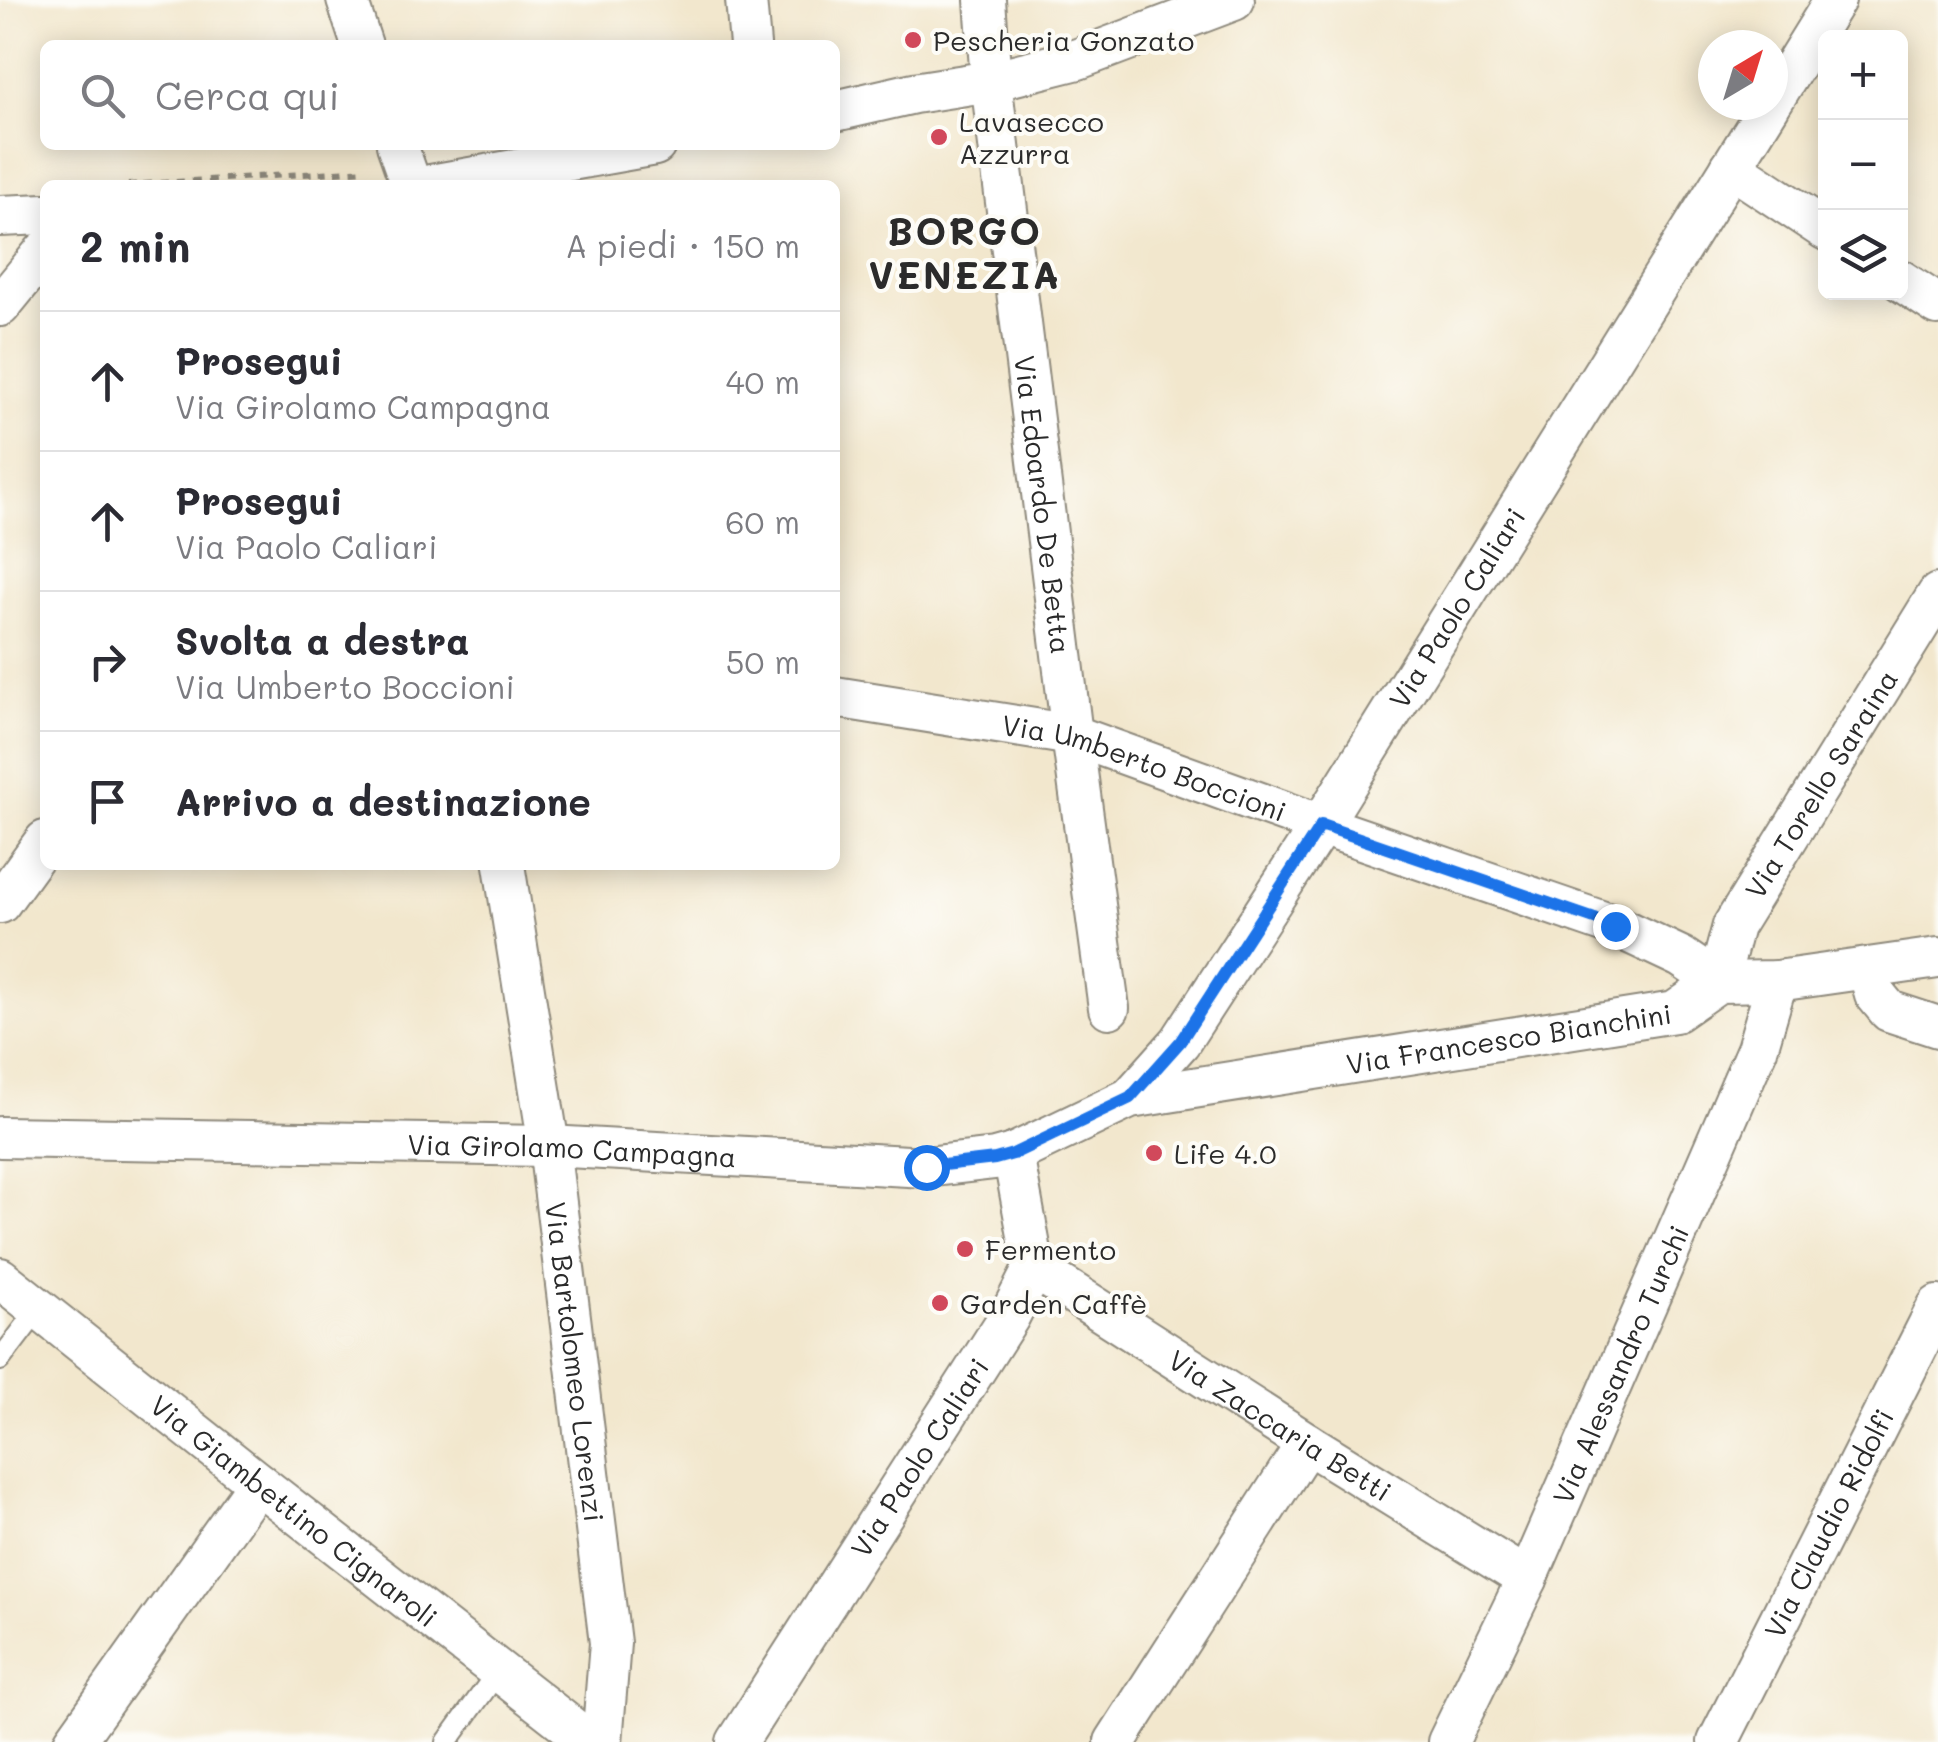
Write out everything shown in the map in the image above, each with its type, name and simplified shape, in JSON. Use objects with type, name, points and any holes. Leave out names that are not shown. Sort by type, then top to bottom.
[{"type":"street","points":[[347,0],[360,40]]},
{"type":"street","points":[[746,0],[750,40]]},
{"type":"street","name":"Via Edoardo De Betta","points":[[985,0],[991,80],[1109,1008]]},
{"type":"street","points":[[840,110],[1078,59],[1234,0]]},
{"type":"street","name":"Via Paolo Caliari","points":[[1788,75],[1835,0]]},
{"type":"street","name":"Via Paolo Caliari","points":[[1130,1098],[1180,1042],[1321,825],[1760,120]]},
{"type":"street","points":[[411,171],[608,150]]},
{"type":"street","points":[[1731,167],[1818,225]]},
{"type":"street","points":[[0,216],[40,214]]},
{"type":"street","points":[[0,306],[40,257]]},
{"type":"street","points":[[1908,285],[1938,305]]},
{"type":"street","name":"Via Torello Saraina","points":[[1718,982],[1734,926],[1938,594]]},
{"type":"street","name":"Via Umberto Boccioni","points":[[840,698],[1072,735],[1615,926],[1681,957],[1718,982]]},
{"type":"street","points":[[0,903],[40,848]]},
{"type":"street","name":"Via Bartolomeo Lorenzi","points":[[505,870],[548,1146],[610,1643],[602,1742]]},
{"type":"street","points":[[1718,982],[1776,981],[1938,958]]},
{"type":"street","points":[[1868,969],[1875,994],[1889,1010],[1938,1027]]},
{"type":"street","name":"Via Alessandro Turchi","points":[[1448,1742],[1527,1579],[1758,1049],[1776,981]]},
{"type":"street","name":"Via Francesco Bianchini","points":[[1130,1098],[1675,1012],[1718,982]]},
{"type":"street","name":"Via Girolamo Campagna","points":[[0,1137],[548,1146],[926,1167],[1013,1154],[1130,1098]]},
{"type":"street","points":[[1013,1154],[1034,1268]]},
{"type":"street","name":"Via Paolo Caliari","points":[[737,1742],[999,1333],[1034,1268]]},
{"type":"street","name":"Via Zaccaria Betti","points":[[1034,1268],[1527,1579]]},
{"type":"street","name":"Via Giambettino Cignaroli","points":[[0,1278],[590,1742]]},
{"type":"street","name":"Via Claudio Ridolfi","points":[[1718,1742],[1938,1306]]},
{"type":"street","points":[[1116,1742],[1307,1443]]},
{"type":"street","points":[[74,1742],[258,1483]]},
{"type":"lane","points":[[0,1360],[38,1310]]},
{"type":"lane","points":[[447,1742],[500,1670]]},
{"type":"path","points":[[229,180],[411,171]]},
{"type":"place","name":"Pescheria Gonzato","points":[[913,40]]},
{"type":"place","name":"Lavasecco Azzurra","points":[[939,137]]},
{"type":"place","name":"Life 4.0","points":[[1154,1153]]},
{"type":"place","name":"Fermento","points":[[965,1249]]},
{"type":"place","name":"Garden Caffè","points":[[940,1303]]},
{"type":"district","name":"BORGO VENEZIA","points":[[965,252]]},
{"type":"route","points":[[926,1167],[1013,1154],[1130,1098],[1180,1042],[1321,825],[1615,926]]}]
